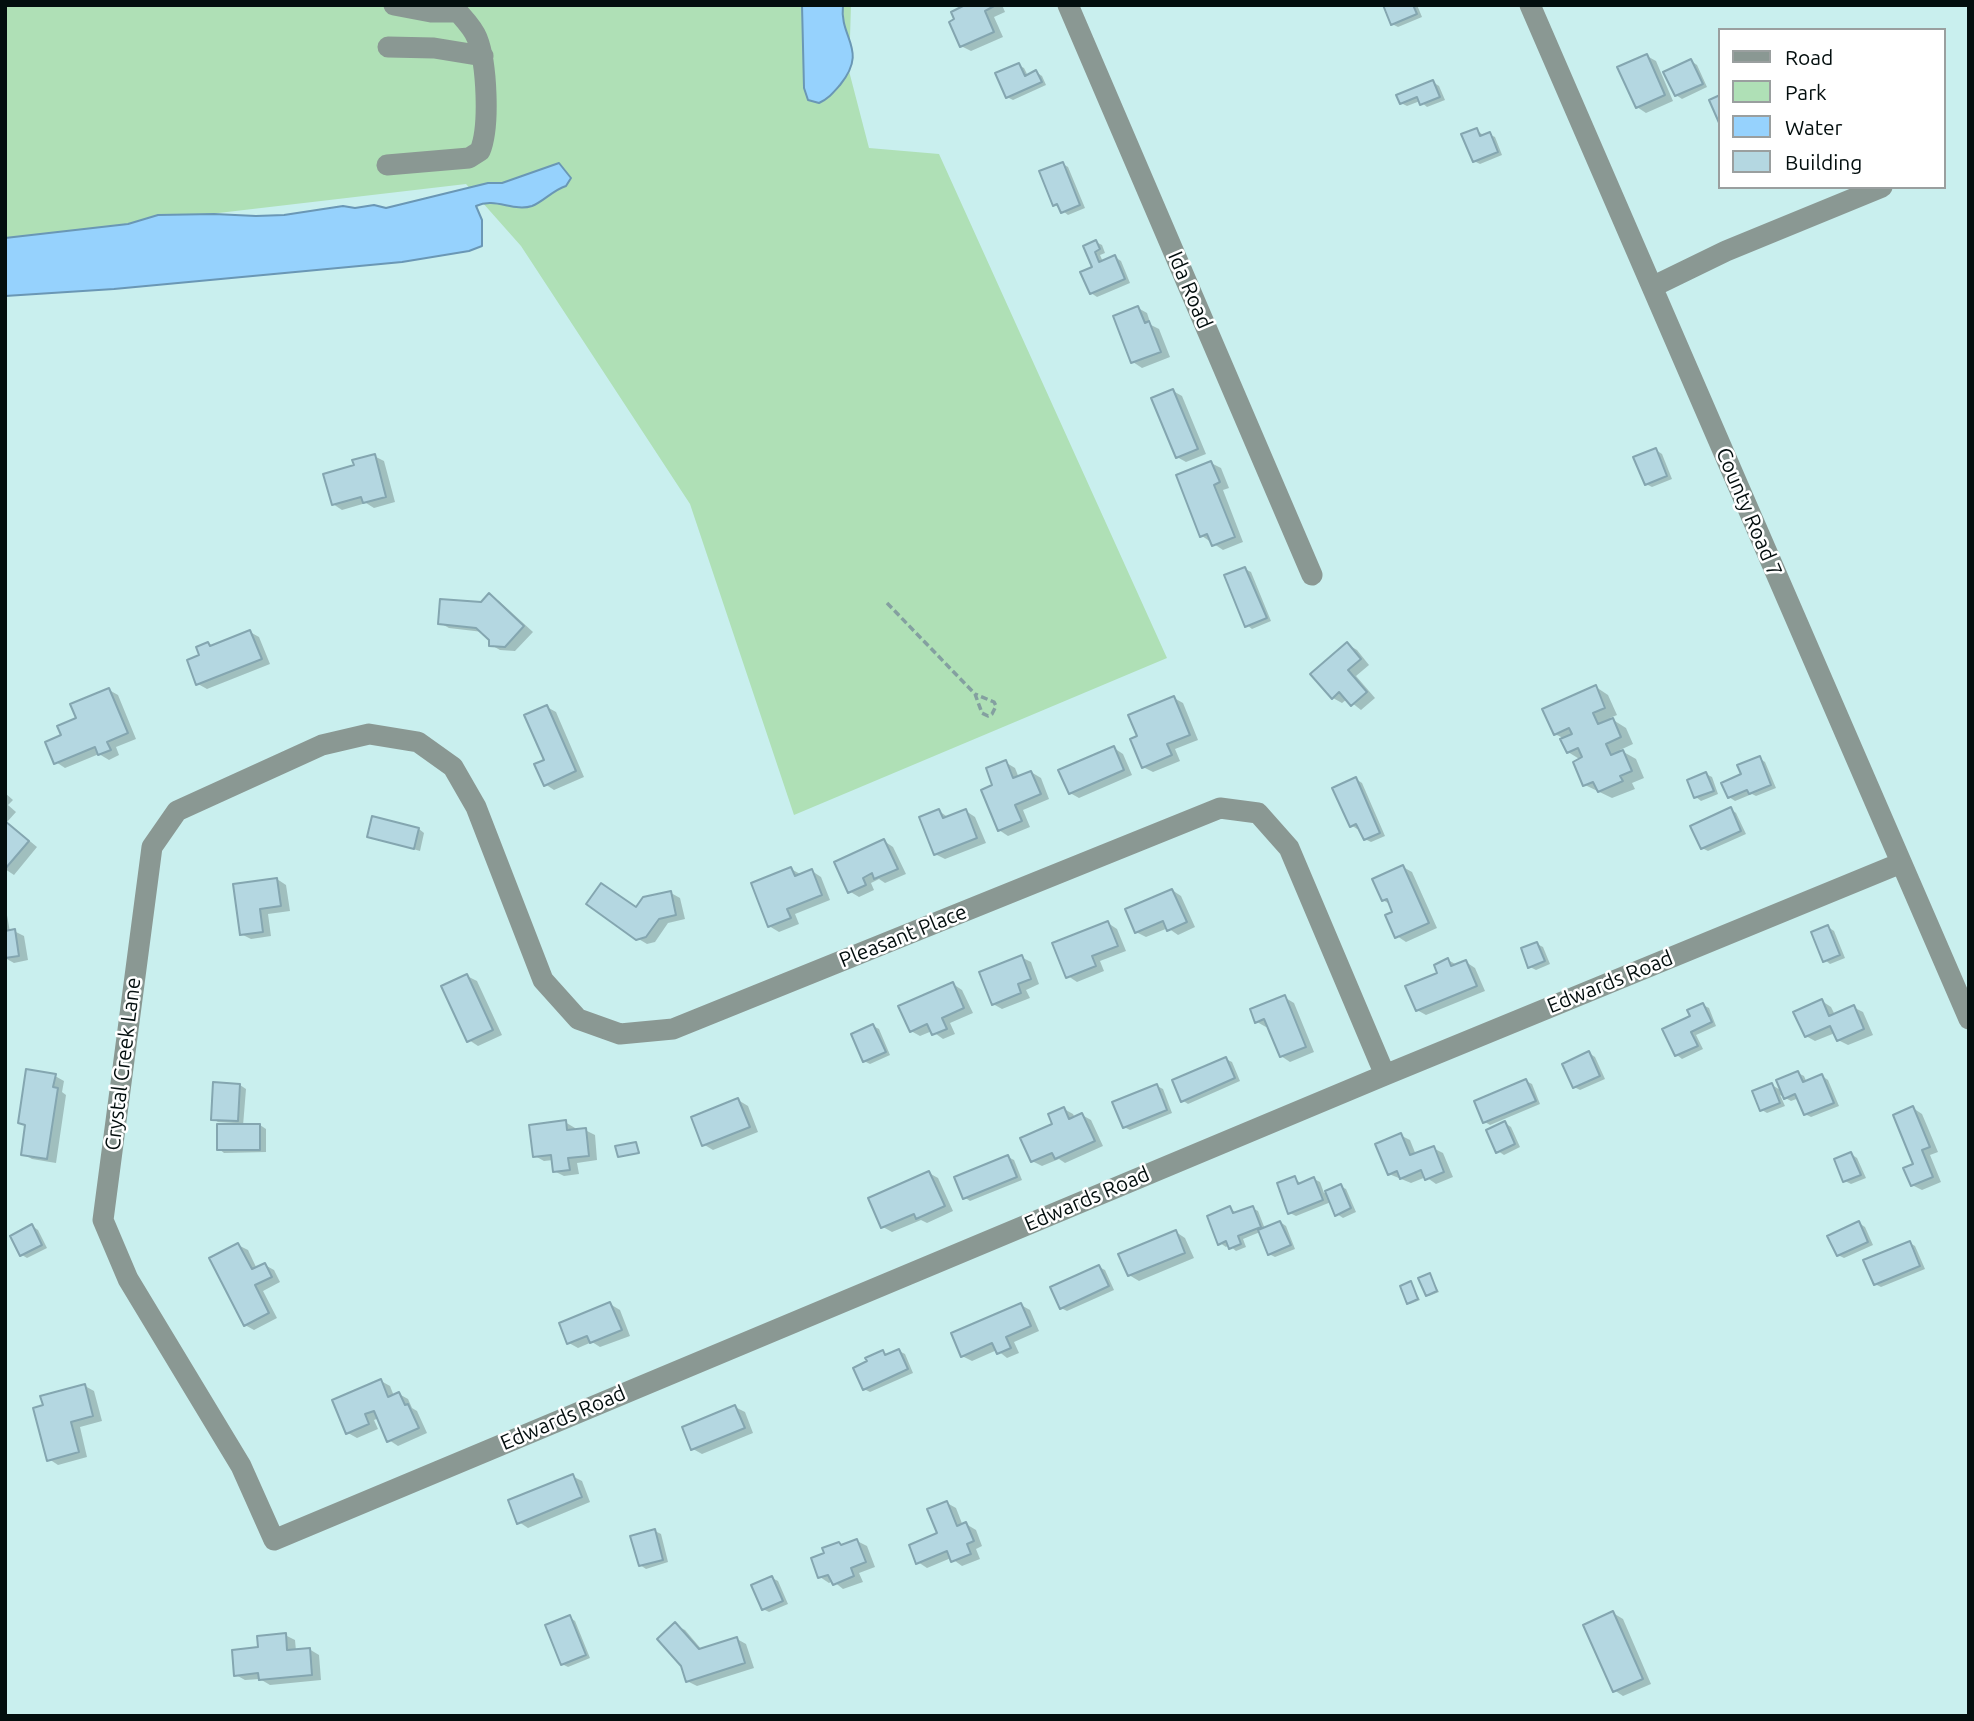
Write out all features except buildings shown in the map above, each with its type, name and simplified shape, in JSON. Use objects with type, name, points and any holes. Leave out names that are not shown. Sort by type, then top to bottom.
[{"type":"street","points":[[387,165],[469,158],[480,151],[487,126],[483,56],[477,36],[458,12],[430,12],[394,5]]},
{"type":"street","name":"Ida Road","points":[[1068,5],[1312,575]]},
{"type":"street","name":"County Road 7","points":[[1530,5],[1969,1019]]},
{"type":"street","points":[[388,47],[434,48],[483,56]]},
{"type":"street","points":[[1652,287],[1726,251],[1877,189]]},
{"type":"street","name":"Crystal Creek Lane","points":[[274,1540],[241,1466],[128,1279],[103,1220],[152,847],[177,811],[323,745],[369,734],[418,742]]},
{"type":"street","name":"Pleasant Place","points":[[418,742],[453,767],[476,807],[543,980],[578,1019],[620,1034],[673,1029],[1220,808],[1258,814],[1289,848],[1385,1075]]},
{"type":"street","name":"Edwards Road","points":[[274,1540],[1385,1075],[1901,863]]},
{"type":"path","points":[[887,603],[975,694],[994,702],[996,706],[992,714],[982,713],[975,694]]},
{"type":"green space","points":[[5,5],[851,5],[849,71],[869,148],[939,154],[1167,658],[794,815],[690,504],[521,246],[466,184],[5,238]]},
{"type":"water","points":[[802,5],[843,5],[845,27],[853,53],[848,73],[840,85],[819,103],[808,100],[804,88]]},
{"type":"water","points":[[559,163],[571,178],[566,186],[536,204],[525,207],[490,203],[476,206],[482,220],[482,246],[469,251],[402,262],[114,289],[5,296],[5,238],[128,224],[158,215],[256,216],[284,215],[343,206],[355,208],[374,205],[386,208],[488,183],[502,183]]}]
